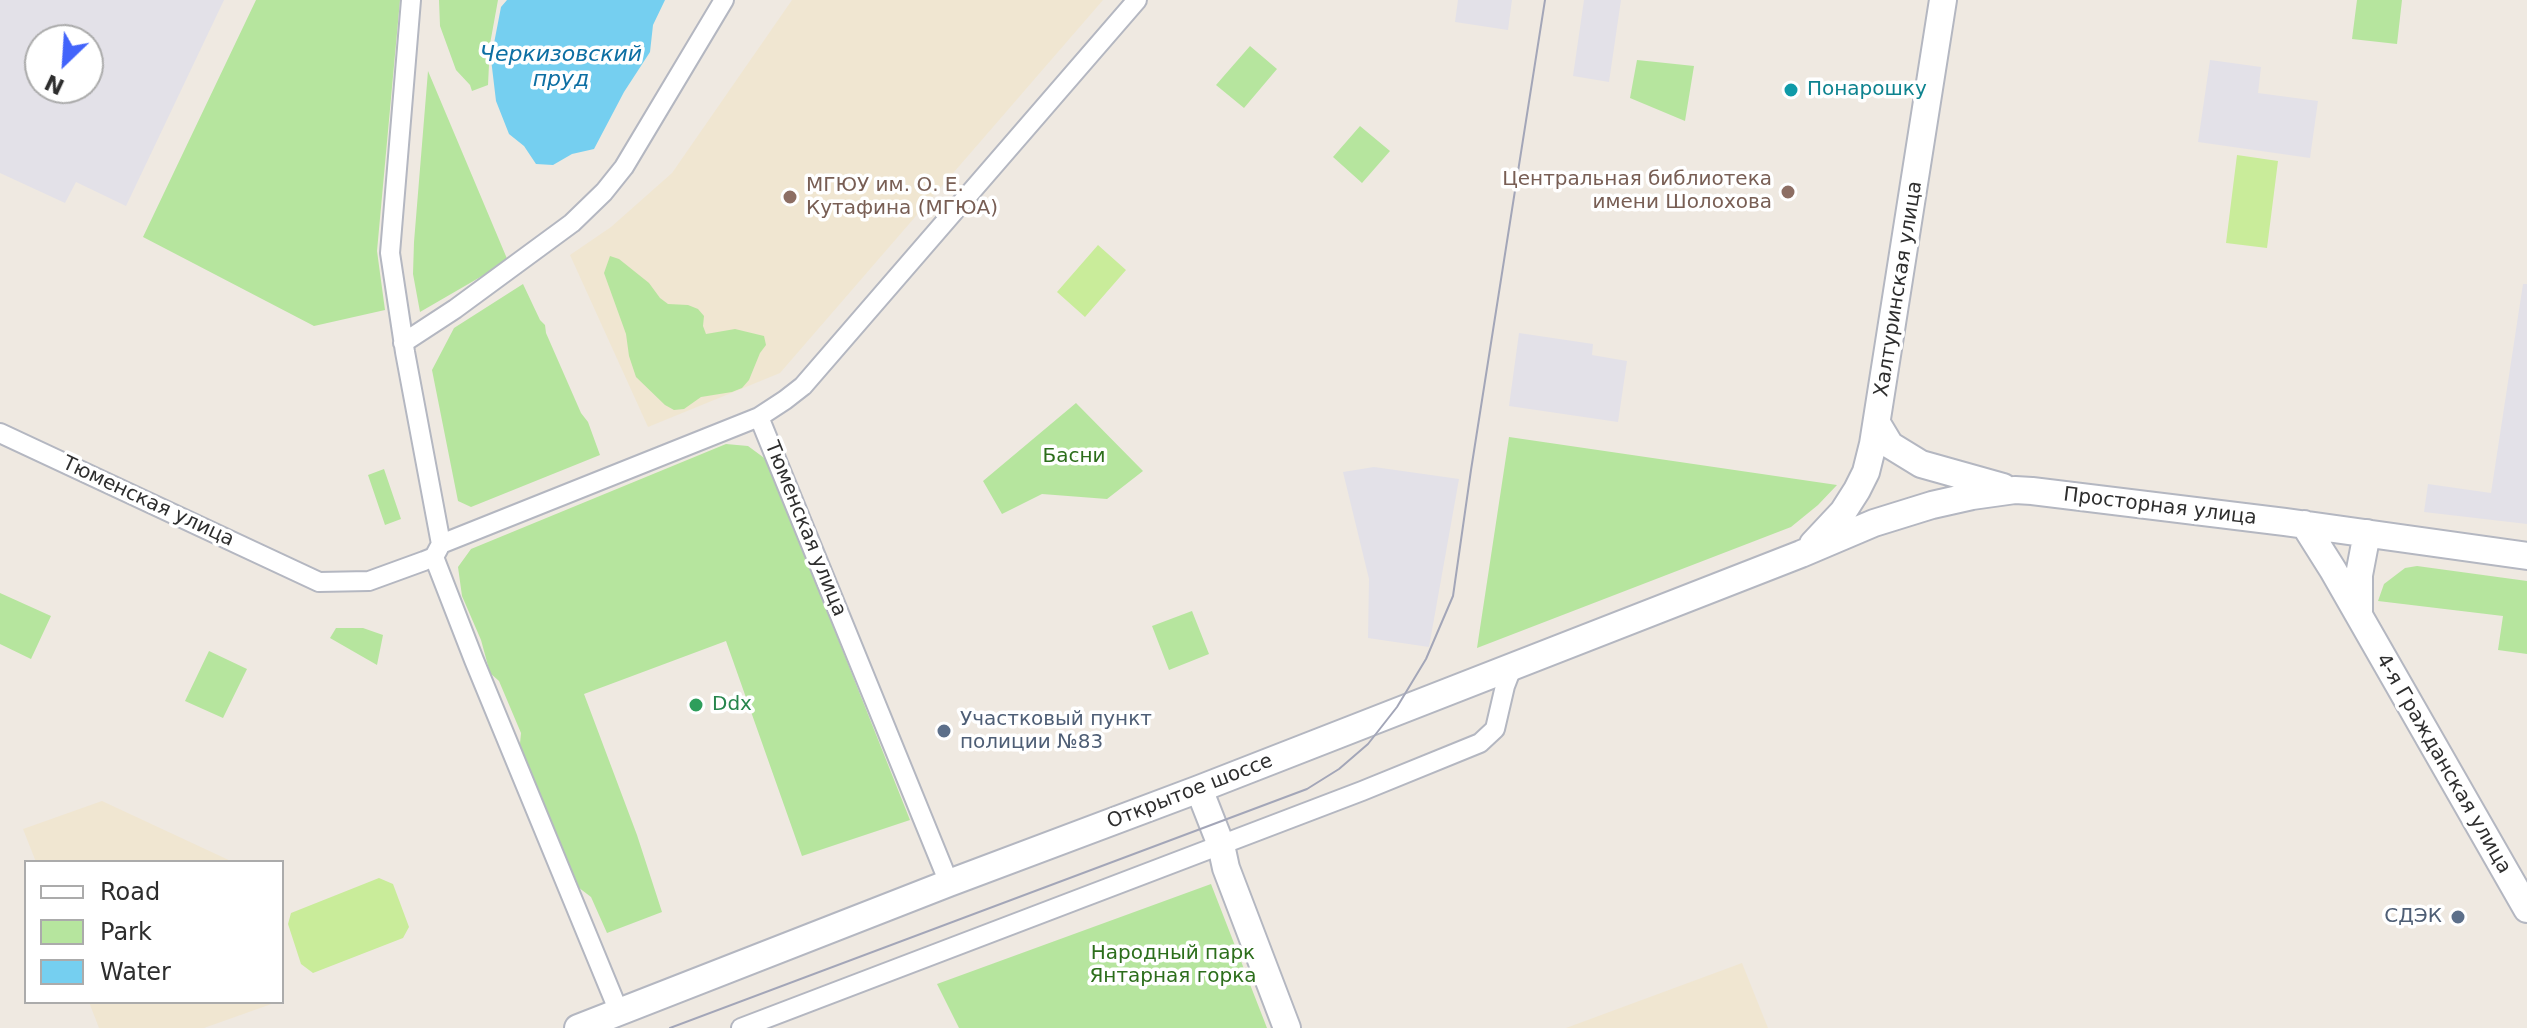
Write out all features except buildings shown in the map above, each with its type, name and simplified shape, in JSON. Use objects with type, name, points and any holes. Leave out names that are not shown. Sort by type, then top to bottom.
[{"type":"main road","name":"Халтуринская улица","points":[[1801,554],[1843,512],[1864,476],[1878,425],[1943,0]]},
{"type":"main road","points":[[1878,425],[1890,445],[1921,464],[2015,490]]},
{"type":"main road","points":[[1864,476],[1875,503],[1893,517]]},
{"type":"main road","name":"Просторная улица","points":[[1801,554],[1893,517],[1972,496],[2015,490],[2304,524],[2527,556]]},
{"type":"main road","name":"4-я Гражданская улица","points":[[2304,524],[2527,909]]},
{"type":"main road","name":"4-я Гражданская улица","points":[[2360,617],[2359,575],[2367,533]]},
{"type":"main road","name":"Открытое шоссе","points":[[578,1028],[1801,554]]},
{"type":"main road","points":[[1199,789],[1287,1028]]},
{"type":"street","points":[[411,0],[390,253],[438,550],[474,660],[619,1012]]},
{"type":"street","points":[[403,343],[572,223],[604,192],[629,157],[724,0]]},
{"type":"street","points":[[759,417],[803,386],[1137,0]]},
{"type":"street","name":"Тюменская улица","points":[[0,433],[319,582],[369,581],[759,417],[949,883]]},
{"type":"street","points":[[741,1028],[1480,743],[1495,729],[1505,686],[1510,673],[1519,664]]},
{"type":"shaded area","points":[[0,0],[224,0],[126,206],[76,182],[65,203],[0,173]]},
{"type":"shaded area","name":"МГЮУ им. О. Е. Кутафина (МГЮА)","points":[[792,0],[1103,0],[780,373],[648,427],[570,255],[611,227],[672,173]]},
{"type":"shaded area","points":[[1458,0],[1512,0],[1508,30],[1455,22]]},
{"type":"shaded area","points":[[1584,0],[1621,0],[1609,82],[1573,76]]},
{"type":"shaded area","points":[[2210,60],[2261,67],[2258,93],[2318,101],[2310,158],[2198,142]]},
{"type":"shaded area","points":[[2523,284],[2527,284],[2527,524],[2424,512],[2428,484],[2491,493]]},
{"type":"shaded area","points":[[1519,333],[1593,344],[1592,355],[1627,361],[1618,422],[1509,406]]},
{"type":"shaded area","points":[[1374,467],[1459,479],[1429,647],[1368,638],[1369,579],[1343,472]]},
{"type":"shaded area","points":[[102,801],[229,860],[35,860],[23,829]]},
{"type":"shaded area","points":[[1742,963],[1768,1028],[1566,1028]]},
{"type":"shaded area","points":[[90,1004],[271,1004],[204,1028],[99,1028]]},
{"type":"green space","points":[[256,0],[400,0],[377,251],[385,310],[314,326],[143,237]]},
{"type":"green space","points":[[439,0],[498,0],[490,44],[488,85],[472,91],[456,70],[440,26]]},
{"type":"green space","points":[[2357,0],[2402,0],[2397,44],[2352,39]]},
{"type":"green space","points":[[1250,46],[1277,69],[1244,108],[1216,85]]},
{"type":"green space","points":[[1637,60],[1694,66],[1685,121],[1630,98]]},
{"type":"green space","points":[[428,71],[508,261],[420,312],[413,274],[414,242]]},
{"type":"green space","points":[[1360,126],[1390,151],[1362,183],[1333,157]]},
{"type":"green space","points":[[2237,155],[2278,161],[2267,248],[2226,243]]},
{"type":"green space","points":[[1098,245],[1126,270],[1085,317],[1057,292]]},
{"type":"green space","points":[[610,256],[619,259],[649,283],[668,304],[698,309],[704,316],[706,334],[735,329],[764,336],[766,345],[742,388],[701,397],[684,409],[674,410],[636,377],[626,334],[604,273]]},
{"type":"green space","points":[[523,284],[545,325],[600,455],[471,507],[458,501],[432,370],[454,328]]},
{"type":"green space","name":"Басни","points":[[1076,403],[1143,471],[1107,499],[1042,494],[1002,514],[983,481]]},
{"type":"green space","points":[[1509,437],[1837,485],[1791,527],[1477,648]]},
{"type":"green space","points":[[726,444],[748,446],[767,460],[910,820],[802,856],[726,641],[584,694],[637,835],[662,912],[607,933],[591,897],[574,884],[519,754],[521,733],[499,681],[490,673],[481,640],[462,596],[458,567],[471,549]]},
{"type":"green space","points":[[384,469],[401,519],[385,525],[368,475]]},
{"type":"green space","points":[[2417,566],[2527,581],[2527,654],[2498,650],[2503,616],[2378,601],[2384,584],[2405,568]]},
{"type":"green space","points":[[0,593],[51,616],[31,659],[0,644]]},
{"type":"green space","points":[[1192,611],[1209,654],[1169,670],[1152,626]]},
{"type":"green space","points":[[336,628],[363,628],[383,635],[377,665],[330,638]]},
{"type":"green space","points":[[209,651],[247,669],[223,718],[185,701]]},
{"type":"green space","points":[[379,878],[393,884],[409,927],[403,938],[313,973],[301,964],[288,924],[291,913]]},
{"type":"green space","name":"Народный парк Янтарная горка","points":[[1211,884],[1267,1028],[959,1028],[937,984]]},
{"type":"water","name":"Черкизовский пруд","points":[[507,0],[665,0],[653,25],[650,52],[624,92],[594,149],[572,154],[553,165],[536,164],[524,146],[509,134],[496,101],[491,59],[501,7]]},
{"type":"tram line","points":[[670,1028],[1307,789],[1339,769],[1368,744],[1397,707],[1426,659],[1453,596],[1545,0]]},
{"type":"place","name":"Понарошку","points":[[1791,90]]},
{"type":"place","name":"Центральная библиотека имени Шолохова","points":[[1788,192]]},
{"type":"place","name":"МГЮУ им. О. Е. Кутафина (МГЮА)","points":[[790,197]]},
{"type":"place","name":"Ddx","points":[[696,705]]},
{"type":"place","name":"Участковый пункт полиции №83","points":[[944,731]]},
{"type":"place","name":"СДЭК","points":[[2458,917]]}]
